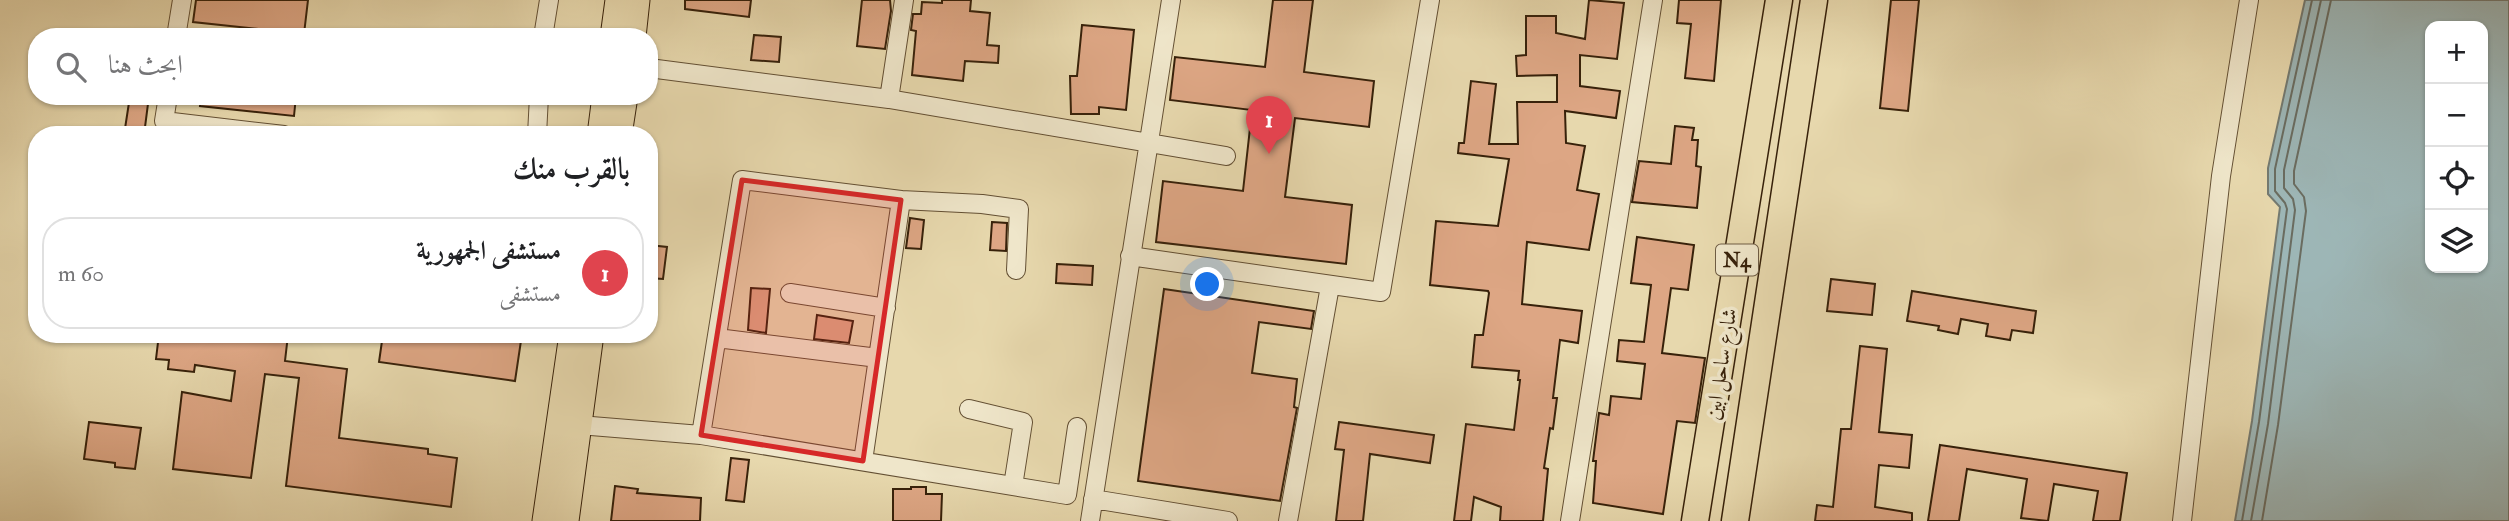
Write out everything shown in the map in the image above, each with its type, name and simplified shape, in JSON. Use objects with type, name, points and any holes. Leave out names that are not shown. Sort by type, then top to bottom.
[{"type":"highway","name":"شارع ساحل ابين","points":[[1695,521],[1779,0]]},
{"type":"highway","name":"شارع ساحل ابين","points":[[1735,521],[1814,0]]},
{"type":"main road","points":[[613,28],[617,0]]},
{"type":"main road","points":[[635,28],[638,0]]},
{"type":"main road","points":[[600,126],[603,105]]},
{"type":"main road","points":[[622,126],[625,105]]},
{"type":"main road","points":[[544,521],[570,343]]},
{"type":"main road","points":[[567,521],[591,343]]},
{"type":"street","points":[[177,28],[182,0]]},
{"type":"street","points":[[544,28],[549,0]]},
{"type":"street","points":[[889,99],[904,0]]},
{"type":"street","points":[[1090,521],[1171,0]]},
{"type":"street","points":[[1130,256],[1381,292],[1430,0]]},
{"type":"street","points":[[1570,521],[1653,0]]},
{"type":"street","points":[[2182,521],[2221,176],[2249,0]]},
{"type":"street","points":[[658,69],[889,99],[1226,156]]},
{"type":"street","points":[[167,105],[164,121],[207,126]]},
{"type":"street","points":[[537,126],[539,105]]},
{"type":"street","points":[[701,435],[742,180],[901,200],[982,204],[1019,209],[1016,270]]},
{"type":"street","points":[[863,461],[901,200]]},
{"type":"street","points":[[1288,521],[1330,286]]},
{"type":"street","points":[[790,293],[886,308]]},
{"type":"street","points":[[716,338],[878,358]]},
{"type":"street","points":[[969,409],[1023,422],[1013,486]]},
{"type":"street","points":[[579,425],[701,435],[1067,495],[1076,427]]},
{"type":"street","points":[[1093,499],[1228,521]]},
{"type":"highlighted area","points":[[742,180],[901,200],[863,461],[701,435]]},
{"type":"water","points":[[2305,0],[2509,0],[2509,521],[2235,521],[2252,421],[2280,207],[2268,194],[2268,168]]},
{"type":"building","points":[[196,0],[308,0],[305,28],[248,28],[193,22]]},
{"type":"building","points":[[685,0],[751,0],[749,17],[685,9]]},
{"type":"building","points":[[862,0],[890,0],[891,11],[885,49],[857,46]]},
{"type":"building","points":[[942,0],[971,0],[970,11],[990,13],[987,45],[999,46],[998,63],[965,61],[963,81],[912,75],[916,31],[911,30],[913,14],[921,14],[922,2],[942,3]]},
{"type":"building","points":[[1273,0],[1313,0],[1304,72],[1374,81],[1369,127],[1295,118],[1285,197],[1352,205],[1346,264],[1156,242],[1163,181],[1243,191],[1252,110],[1170,100],[1175,57],[1265,67]]},
{"type":"building","points":[[1589,0],[1624,3],[1617,59],[1580,55],[1580,86],[1620,91],[1616,118],[1565,111],[1566,143],[1585,146],[1577,190],[1599,194],[1589,250],[1527,242],[1522,304],[1582,311],[1578,343],[1560,340],[1553,398],[1557,398],[1544,468],[1548,469],[1543,521],[1500,521],[1501,507],[1474,497],[1471,521],[1454,521],[1466,424],[1514,430],[1520,380],[1519,371],[1472,367],[1475,335],[1483,335],[1488,291],[1430,285],[1436,221],[1498,226],[1509,159],[1458,153],[1459,143],[1464,143],[1471,81],[1496,84],[1489,144],[1518,144],[1517,102],[1557,102],[1557,75],[1517,76],[1516,56],[1526,55],[1526,16],[1556,16],[1556,33],[1585,39]]},
{"type":"building","points":[[1679,0],[1721,0],[1714,81],[1685,78],[1691,24],[1677,23]]},
{"type":"building","points":[[1891,0],[1919,0],[1908,111],[1880,108]]},
{"type":"building","points":[[1082,25],[1134,30],[1126,110],[1099,107],[1099,114],[1071,114],[1070,76],[1077,76]]},
{"type":"building","points":[[754,35],[781,37],[779,62],[751,60]]},
{"type":"building","points":[[129,105],[148,105],[145,126],[125,126]]},
{"type":"building","points":[[200,105],[295,105],[294,116]]},
{"type":"building","points":[[1675,126],[1694,128],[1692,140],[1698,140],[1696,166],[1701,167],[1697,208],[1632,202],[1639,161],[1671,164]]},
{"type":"building","points":[[910,218],[924,220],[921,249],[906,248]]},
{"type":"building","points":[[992,222],[1007,223],[1006,251],[990,250]]},
{"type":"building","points":[[1637,237],[1694,245],[1688,290],[1671,288],[1662,353],[1705,358],[1695,423],[1677,421],[1663,514],[1593,503],[1596,461],[1593,461],[1599,413],[1609,415],[1611,396],[1641,399],[1645,364],[1617,361],[1619,340],[1644,342],[1651,285],[1631,283]]},
{"type":"building","points":[[658,246],[667,247],[663,279],[658,279]]},
{"type":"building","points":[[1057,264],[1093,266],[1092,285],[1056,283]]},
{"type":"building","points":[[1831,279],[1875,284],[1872,315],[1827,311]]},
{"type":"building","points":[[751,288],[770,289],[766,333],[748,330]]},
{"type":"building","points":[[1164,289],[1314,311],[1311,329],[1259,322],[1252,373],[1297,379],[1294,407],[1297,408],[1280,501],[1138,481]]},
{"type":"building","points":[[1912,291],[2036,311],[2033,333],[2012,330],[2010,340],[1986,336],[1988,324],[1961,319],[1958,334],[1938,330],[1939,326],[1907,321]]},
{"type":"building","points":[[817,315],[853,321],[849,343],[814,339]]},
{"type":"building","points":[[158,343],[287,343],[285,361],[347,369],[339,438],[428,449],[428,454],[457,458],[451,507],[286,486],[299,378],[265,374],[251,478],[173,469],[182,392],[231,401],[235,371],[195,365],[194,372],[168,369],[169,360],[156,359]]},
{"type":"building","points":[[382,343],[521,343],[515,381],[379,362]]},
{"type":"building","points":[[1860,346],[1887,349],[1879,432],[1912,435],[1909,468],[1879,465],[1875,507],[1912,513],[1912,521],[1815,521],[1817,505],[1833,507],[1841,429],[1851,429]]},
{"type":"building","points":[[89,422],[141,428],[135,469],[84,459]]},
{"type":"building","points":[[1339,422],[1434,435],[1430,463],[1370,454],[1363,521],[1336,521],[1344,450],[1335,449]]},
{"type":"building","points":[[1940,445],[2127,473],[2120,521],[2093,521],[2098,491],[2054,484],[2048,521],[2021,518],[2027,479],[1967,469],[1959,521],[1928,521]]},
{"type":"building","points":[[731,458],[749,460],[744,502],[726,500]]},
{"type":"building","points":[[615,486],[638,489],[637,493],[701,498],[700,521],[611,521]]},
{"type":"building","points":[[926,487],[926,494],[942,494],[941,521],[893,521],[893,489]]},
{"type":"place","name":"مستشفى الجمهورية","points":[[1269,154]]}]
